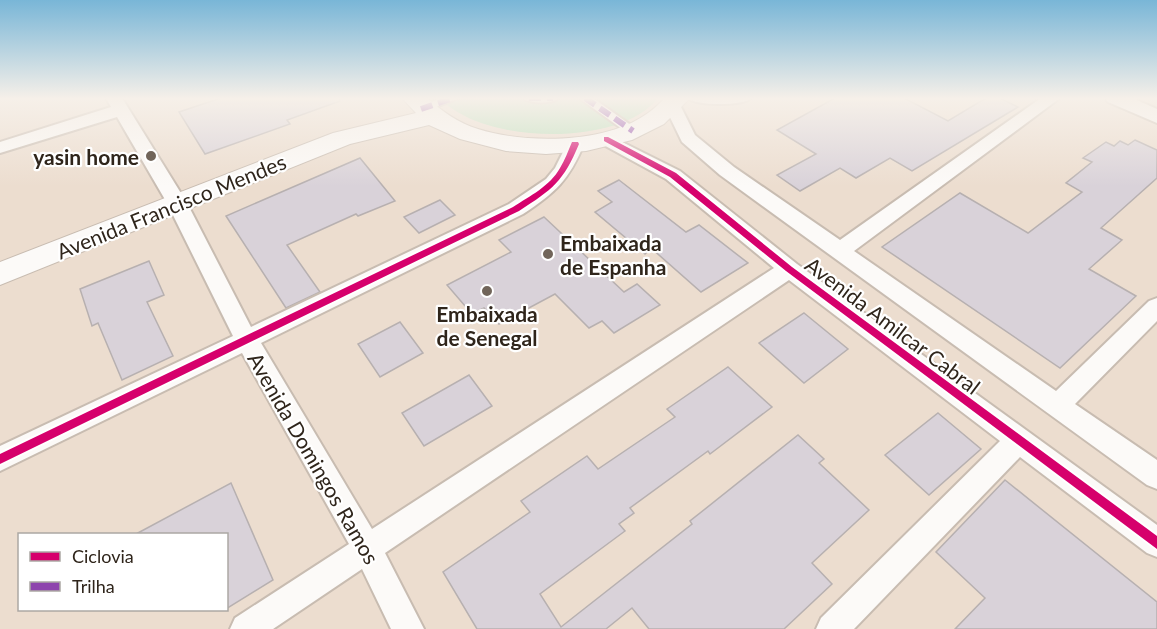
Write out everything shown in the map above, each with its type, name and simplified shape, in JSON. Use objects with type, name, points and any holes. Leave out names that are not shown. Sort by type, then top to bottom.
[{"type":"main road","points":[[342,138],[366,127]]},
{"type":"main road","points":[[342,138],[366,127]]},
{"type":"main road","points":[[455,127],[466,134],[510,144],[558,146],[606,139],[640,127]]},
{"type":"main road","name":"Avenida Francisco Mendes","points":[[0,274],[342,138]]},
{"type":"street","points":[[0,148],[55,127]]},
{"type":"street","name":"Avenida Domingos Ramos","points":[[131,127],[177,203],[247,341],[367,548],[408,629]]},
{"type":"street","points":[[628,127],[633,131]]},
{"type":"street","name":"Avenida Amilcar Cabral","points":[[684,127],[688,138],[727,171],[842,250],[1157,476]]},
{"type":"street","points":[[842,250],[1011,127]]},
{"type":"street","name":"Avenida Amilcar Cabral","points":[[606,139],[673,176],[789,269],[1157,543]]},
{"type":"street","points":[[0,459],[516,209],[549,188],[563,173],[575,144]]},
{"type":"street","points":[[246,629],[789,269]]},
{"type":"street","points":[[1058,405],[1157,307]]},
{"type":"street","points":[[832,629],[1018,441]]},
{"type":"green space","points":[[501,127],[606,127],[583,132],[550,134]]},
{"type":"building","points":[[189,127],[280,127],[205,154]]},
{"type":"building","points":[[782,127],[984,127],[912,171],[890,158],[856,178],[840,168],[800,191],[777,175],[816,154],[777,130]]},
{"type":"building","points":[[1135,140],[1157,150],[1157,178],[1101,228],[1122,240],[1089,269],[1136,296],[1060,368],[882,247],[960,193],[1028,233],[1082,192],[1066,183],[1092,162],[1083,158],[1106,142],[1114,146],[1120,141],[1128,145]]},
{"type":"building","points":[[360,158],[395,201],[358,216],[356,214],[287,245],[320,292],[286,308],[226,216]]},
{"type":"building","points":[[619,180],[686,232],[699,225],[748,263],[701,292],[651,248],[645,254],[595,212],[612,202],[598,191]]},
{"type":"building","points":[[440,200],[455,215],[419,233],[404,217]]},
{"type":"building","points":[[544,217],[624,292],[637,284],[660,305],[614,333],[602,321],[589,328],[555,294],[499,324],[484,308],[472,314],[447,285],[511,252],[499,240]]},
{"type":"building","points":[[149,261],[164,295],[147,302],[173,356],[122,380],[98,323],[92,326],[80,289]]},
{"type":"building","points":[[804,313],[848,349],[804,383],[759,343]]},
{"type":"building","points":[[400,322],[423,353],[380,377],[358,344]]},
{"type":"building","points":[[728,367],[772,407],[710,454],[708,451],[630,508],[634,513],[619,524],[625,531],[540,594],[561,627],[692,524],[690,521],[798,435],[824,459],[819,463],[869,510],[812,563],[832,584],[784,629],[649,629],[632,608],[606,629],[477,629],[443,572],[530,512],[521,501],[587,456],[598,469],[675,417],[667,409]]},
{"type":"building","points":[[469,375],[492,406],[424,446],[402,413]]},
{"type":"building","points":[[938,413],[981,449],[929,495],[885,455]]},
{"type":"building","points":[[1005,480],[1157,602],[1157,629],[955,629],[985,598],[936,552]]},
{"type":"building","points":[[231,483],[273,580],[228,608],[228,533],[138,533]]},
{"type":"marked path","points":[[628,127],[633,131]]},
{"type":"cycle path","points":[[606,139],[673,175],[789,269],[1157,543]]},
{"type":"cycle path","points":[[0,459],[516,209],[553,183],[564,168],[575,144]]},
{"type":"place","name":"yasin home","points":[[151,156]]},
{"type":"place","name":"Embaixada de Espanha","points":[[548,254]]},
{"type":"place","name":"Embaixada de Senegal","points":[[487,291]]}]
